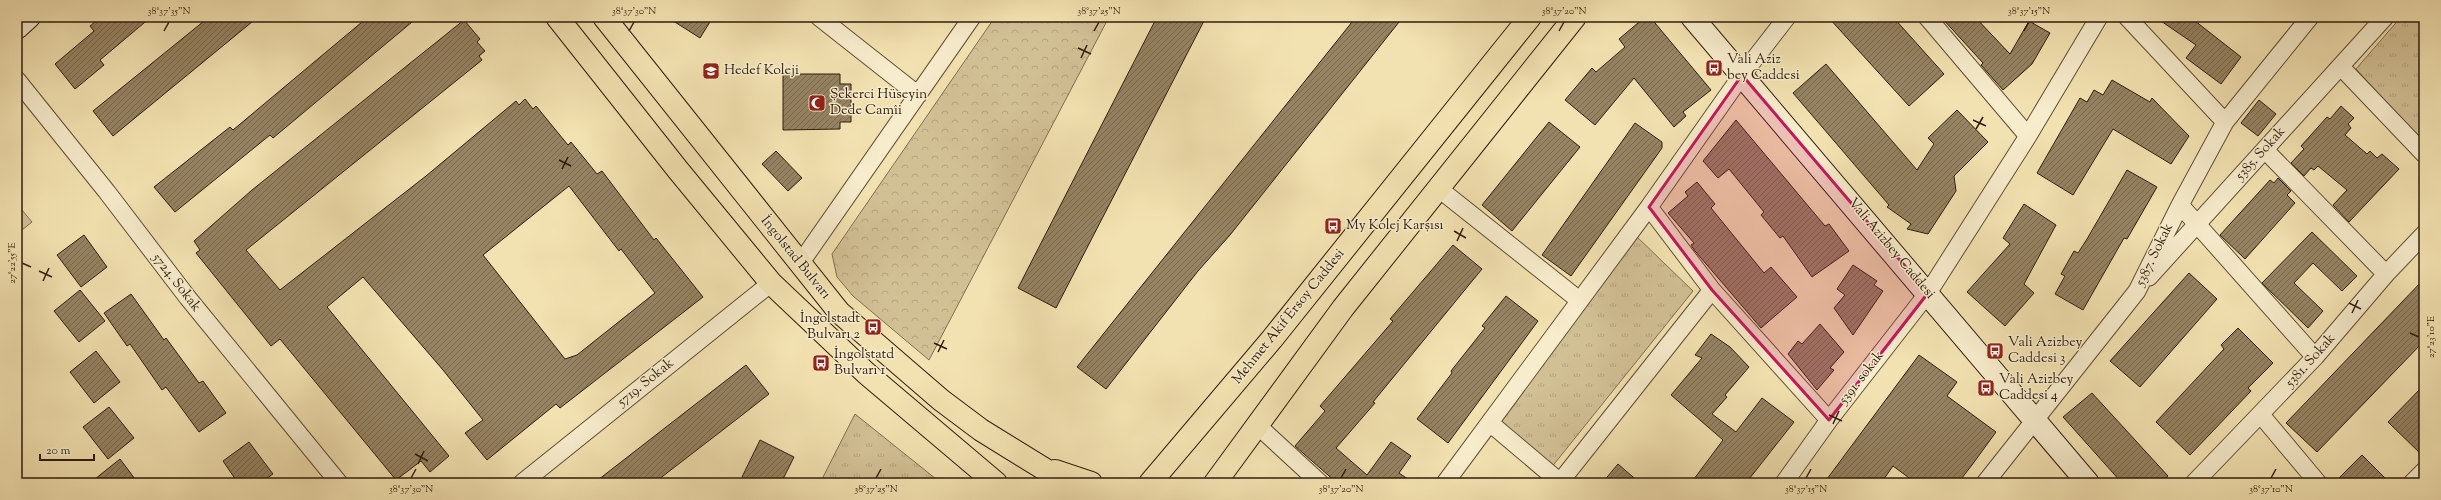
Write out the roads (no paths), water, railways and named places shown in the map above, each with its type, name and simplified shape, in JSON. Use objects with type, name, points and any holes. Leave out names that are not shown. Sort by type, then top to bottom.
[{"type":"main road","name":"İngolstad Bulvarı","points":[[557,17],[678,170],[771,283],[866,373],[996,483]]},
{"type":"main road","name":"İngolstad Bulvarı","points":[[604,17],[799,265],[838,312],[941,400],[981,430],[1067,483]]},
{"type":"main road","name":"Mehmet Akif Ersoy Caddesi","points":[[1148,482],[1286,321],[1530,17]]},
{"type":"main road","points":[[1215,483],[1343,308],[1575,17]]},
{"type":"main road","points":[[976,465],[990,483]]},
{"type":"main road","points":[[1039,465],[1092,483]]},
{"type":"street","points":[[17,28],[29,17]]},
{"type":"street","points":[[819,17],[918,95]]},
{"type":"street","points":[[799,265],[972,17]]},
{"type":"street","name":"Vali Azizbey Caddesi","points":[[1692,17],[2088,483]]},
{"type":"street","points":[[1445,483],[1649,207],[1742,75],[1787,17]]},
{"type":"street","points":[[1927,17],[2028,136]]},
{"type":"street","name":"5391. sokak","points":[[1784,483],[1829,420],[1928,293],[2028,136],[2099,17]]},
{"type":"street","points":[[2127,17],[2225,122]]},
{"type":"street","name":"5387. Sokak","points":[[1985,483],[2137,291],[2180,205],[2225,122],[2310,17]]},
{"type":"street","name":"5385. Sokak","points":[[2137,291],[2385,17]]},
{"type":"street","points":[[2341,67],[2424,154]]},
{"type":"street","name":"5724. Sokak","points":[[17,80],[107,192],[188,298],[339,483]]},
{"type":"street","points":[[2265,150],[2386,274]]},
{"type":"street","points":[[1438,188],[1580,300]]},
{"type":"street","points":[[2180,205],[2197,226],[2315,357]]},
{"type":"street","points":[[1649,207],[1712,290],[1829,420]]},
{"type":"street","name":"5381. Sokak","points":[[2194,483],[2261,415],[2315,357],[2386,274],[2424,234]]},
{"type":"street","name":"5719. Sokak","points":[[522,483],[771,283]]},
{"type":"street","points":[[1490,423],[1561,483],[1712,290]]},
{"type":"street","points":[[2261,415],[2318,483]]},
{"type":"street","points":[[1257,425],[1320,483]]},
{"type":"street","points":[[2412,483],[2424,471]]},
{"type":"place","name":"Vali Aziz bey Caddesi","points":[[1714,68]]},
{"type":"place","name":"Hedef Koleji","points":[[711,71]]},
{"type":"place","name":"Şekerci Hüseyin Dede Camîi","points":[[817,103]]},
{"type":"place","name":"My Kolej Karşısı","points":[[1333,226]]},
{"type":"place","name":"İngolstadt Bulvarı 2","points":[[873,327]]},
{"type":"place","name":"Vali Azizbey Caddesi 3","points":[[1995,351]]},
{"type":"place","name":"İngolstatd Bulvarı 1","points":[[821,363]]},
{"type":"place","name":"Vali Azizbey Caddesi 4","points":[[1986,388]]}]
